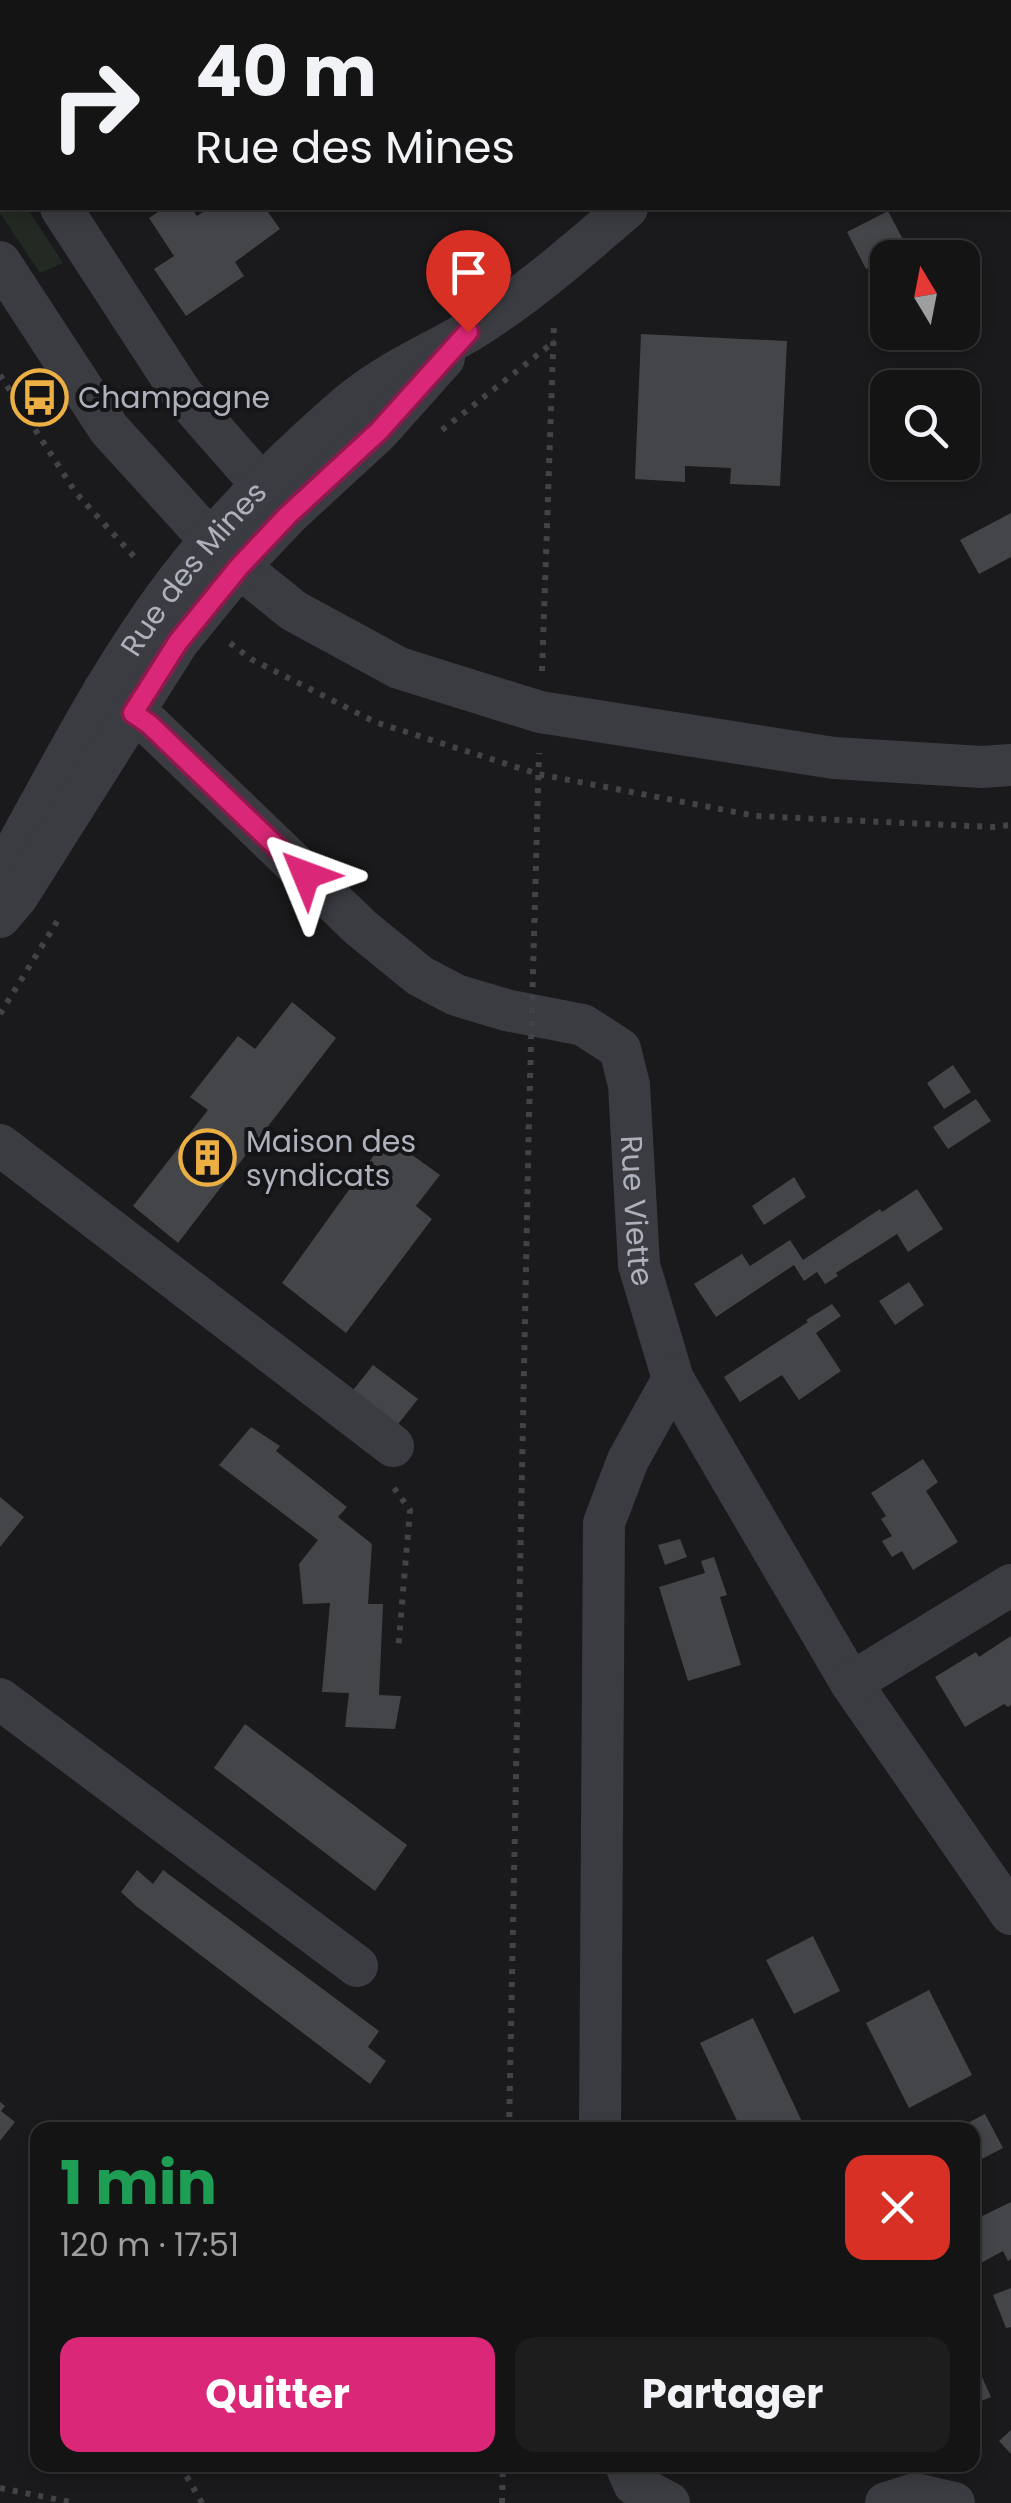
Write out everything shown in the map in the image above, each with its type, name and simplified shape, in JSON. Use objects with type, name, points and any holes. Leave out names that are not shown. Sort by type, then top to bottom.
[{"type":"street","points":[[62,210],[182,394],[275,500]]},
{"type":"street","name":"Rue des Mines","points":[[0,917],[17,898],[119,702],[158,608],[240,567],[275,500],[379,431],[468,332],[542,280],[626,210]]},
{"type":"street","points":[[0,262],[108,429],[240,567],[294,611],[399,668],[540,712],[834,758],[982,767],[1011,764]]},
{"type":"street","name":"Rue des Mines","points":[[0,877],[119,702]]},
{"type":"street","name":"Rue Viette","points":[[119,702],[149,724],[361,928],[420,976],[456,995],[506,1010],[583,1025],[620,1049],[629,1085],[639,1264],[673,1378],[852,1683],[1011,1914]]},
{"type":"street","points":[[0,1145],[393,1446]]},
{"type":"street","points":[[600,2122],[604,1523],[628,1460],[673,1378]]},
{"type":"street","points":[[852,1683],[1011,1585]]},
{"type":"street","points":[[0,1699],[357,1966]]},
{"type":"street","points":[[629,2472],[634,2484],[669,2503]]},
{"type":"street","points":[[886,2503],[914,2494],[954,2503]]},
{"type":"path","points":[[510,2122],[534,936],[554,322]]},
{"type":"path","points":[[434,436],[555,341]]},
{"type":"path","points":[[232,644],[240,567]]},
{"type":"path","points":[[538,774],[756,816],[1011,825]]},
{"type":"path","points":[[0,1014],[63,912]]},
{"type":"path","points":[[393,1446],[385,1475],[410,1510],[398,1652]]},
{"type":"path","points":[[184,2472],[202,2503]]},
{"type":"path","points":[[502,2503],[503,2472]]},
{"type":"path","points":[[0,2488],[75,2503]]},
{"type":"shaded area","points":[[28,210],[63,263],[40,273],[0,213]]},
{"type":"building","points":[[161,210],[192,210],[197,216],[206,210],[266,210],[280,229],[235,262],[244,276],[186,316],[154,269],[174,256],[149,218]]},
{"type":"building","points":[[888,211],[903,240],[870,240],[870,267],[866,269],[847,232]]},
{"type":"building","points":[[641,334],[787,341],[780,486],[730,484],[731,468],[685,466],[685,482],[635,479]]},
{"type":"building","points":[[1011,513],[1011,557],[979,574],[960,540]]},
{"type":"building","name":"Maison des syndicats","points":[[292,1002],[336,1038],[178,1243],[133,1206],[208,1110],[190,1097],[238,1036],[255,1049]]},
{"type":"building","points":[[953,1065],[971,1092],[944,1109],[927,1083]]},
{"type":"building","points":[[976,1099],[991,1121],[948,1149],[933,1127]]},
{"type":"building","points":[[387,1137],[440,1175],[416,1206],[432,1219],[346,1333],[282,1283]]},
{"type":"building","points":[[794,1177],[806,1197],[764,1225],[752,1206]]},
{"type":"building","points":[[917,1189],[943,1229],[908,1252],[897,1234],[825,1284],[817,1272],[804,1281],[794,1265],[716,1317],[694,1284],[742,1254],[750,1266],[790,1240],[803,1260]]},
{"type":"building","points":[[909,1282],[924,1305],[895,1325],[879,1301]]},
{"type":"building","points":[[832,1304],[841,1316],[816,1333],[841,1371],[799,1400],[782,1375],[740,1402],[724,1377]]},
{"type":"building","points":[[373,1365],[418,1399],[395,1428],[350,1394]]},
{"type":"building","points":[[251,1427],[280,1446],[276,1451],[347,1507],[338,1517],[372,1544],[368,1604],[383,1604],[379,1695],[401,1696],[395,1729],[345,1727],[349,1693],[322,1692],[330,1603],[303,1604],[299,1564],[318,1540],[219,1465]]},
{"type":"building","points":[[923,1459],[938,1482],[926,1491],[958,1542],[913,1570],[902,1551],[892,1557],[882,1541],[892,1536],[881,1519],[886,1516],[871,1493]]},
{"type":"building","points":[[0,1497],[24,1517],[0,1547]]},
{"type":"building","points":[[680,1539],[687,1557],[665,1565],[658,1545]]},
{"type":"building","points":[[714,1557],[727,1595],[720,1597],[741,1665],[688,1681],[659,1587],[705,1573],[701,1561]]},
{"type":"building","points":[[1011,1636],[1011,1705],[1004,1704],[965,1727],[935,1677],[976,1652],[979,1657]]},
{"type":"building","points":[[245,1724],[407,1845],[375,1891],[214,1768]]},
{"type":"building","points":[[137,1870],[153,1884],[163,1870],[379,2031],[368,2047],[386,2061],[370,2084],[136,1906],[121,1892]]},
{"type":"building","points":[[813,1936],[840,1991],[794,2014],[766,1960]]},
{"type":"building","points":[[929,1990],[972,2075],[909,2108],[866,2023]]},
{"type":"building","points":[[753,2018],[802,2122],[738,2122],[700,2043]]},
{"type":"building","points":[[0,2102],[5,2106],[1,2111],[15,2122],[0,2141]]},
{"type":"building","points":[[985,2114],[1003,2148],[980,2160],[980,2122],[970,2122]]},
{"type":"building","points":[[1011,2202],[1011,2259],[1008,2261],[1003,2251],[981,2263],[980,2217]]},
{"type":"building","points":[[1011,2288],[1011,2327],[1006,2328],[993,2295]]},
{"type":"building","points":[[980,2373],[991,2397],[980,2401]]},
{"type":"building","points":[[1011,2430],[1011,2454],[999,2441]]},
{"type":"place","name":"Champagne","points":[[39,397]]},
{"type":"place","name":"Maison des syndicats","points":[[207,1158]]},
{"type":"route","points":[[306,875],[133,713],[178,642],[239,567],[288,515],[379,431],[468,332]]}]
